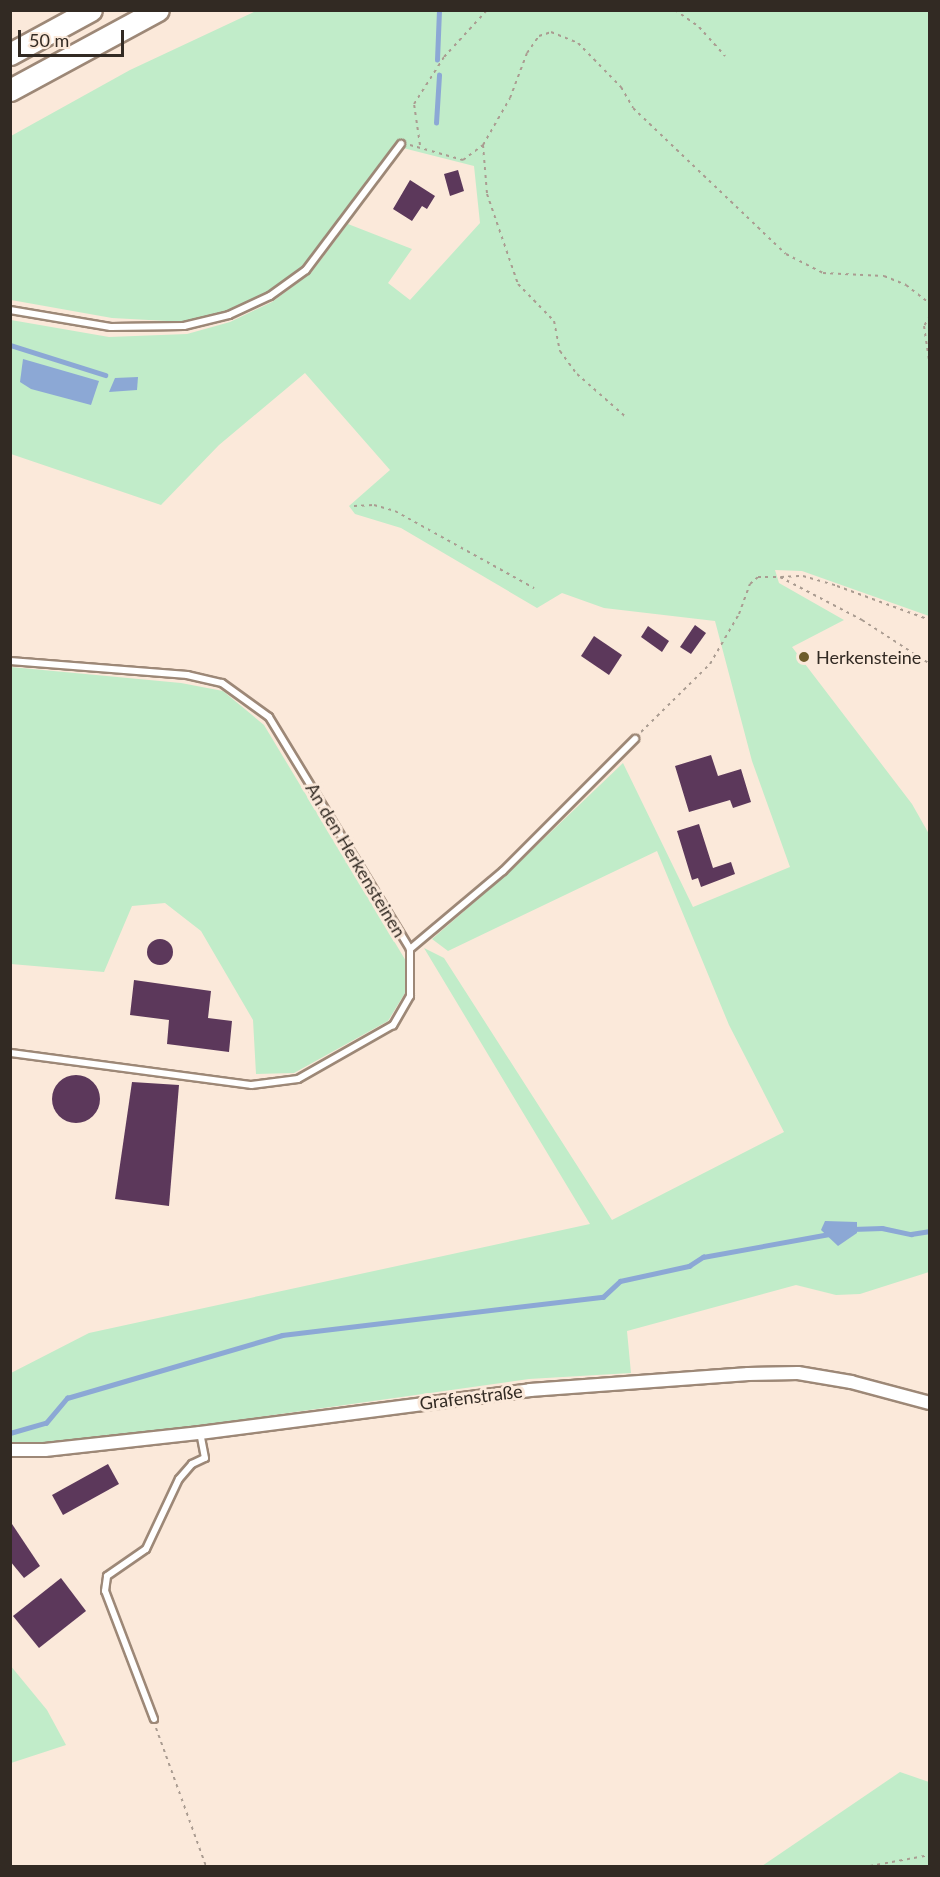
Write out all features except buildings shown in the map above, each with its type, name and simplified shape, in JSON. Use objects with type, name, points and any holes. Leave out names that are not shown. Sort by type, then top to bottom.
[{"type":"highway","points":[[10,54],[91,10]]},
{"type":"highway","points":[[10,90],[158,10]]},
{"type":"street","name":"Grafenstraße","points":[[10,1450],[45,1450],[200,1433],[530,1390],[748,1374],[798,1373],[851,1382],[930,1403]]},
{"type":"lane","points":[[10,310],[111,327],[184,326],[229,315],[270,296],[306,270],[401,144]]},
{"type":"lane","name":"An den Herkensteinen","points":[[10,661],[188,675],[222,682],[269,717],[410,949],[410,996],[393,1025],[298,1078],[251,1085],[10,1053]]},
{"type":"lane","points":[[410,949],[503,871],[635,739]]},
{"type":"lane","points":[[154,1719],[105,1591],[107,1576],[146,1549],[179,1479],[192,1464],[205,1458],[200,1433]]},
{"type":"path","points":[[420,145],[414,104],[444,57],[487,10]]},
{"type":"path","points":[[675,10],[699,27],[725,56]]},
{"type":"path","points":[[401,144],[420,145],[463,160],[483,145],[510,98],[527,52],[539,36],[552,32],[578,43],[621,87],[633,108],[786,254],[823,273],[884,276],[906,285],[930,304]]},
{"type":"path","points":[[483,145],[487,194],[518,284],[554,321],[560,351],[577,374],[626,417]]},
{"type":"path","points":[[930,316],[924,326],[930,368]]},
{"type":"path","points":[[354,506],[374,505],[395,511],[534,588]]},
{"type":"path","points":[[635,739],[710,664],[739,614],[750,584],[758,577],[803,576],[930,620]]},
{"type":"path","points":[[780,578],[862,620],[930,664]]},
{"type":"path","points":[[154,1719],[206,1866]]},
{"type":"path","points":[[870,1866],[930,1855]]},
{"type":"green space","points":[[256,11],[929,11],[929,616],[802,571],[775,570],[779,583],[844,620],[792,647],[912,804],[929,834],[929,1272],[860,1294],[836,1295],[796,1285],[627,1331],[631,1373],[529,1379],[202,1425],[48,1443],[11,1444],[11,1373],[89,1333],[590,1224],[424,948],[444,958],[612,1220],[784,1132],[729,1025],[657,851],[448,951],[432,939],[507,874],[623,763],[693,907],[790,867],[752,761],[715,621],[604,608],[562,593],[537,608],[401,528],[355,514],[349,506],[390,470],[305,373],[219,445],[161,505],[11,454],[11,320],[109,337],[187,334],[230,322],[272,302],[311,273],[347,225],[340,222],[305,266],[268,293],[229,312],[186,322],[112,318],[11,300],[11,136],[130,70]],"holes":[[[403,148],[474,166],[480,223],[410,300],[388,283],[412,249],[348,224]]]},
{"type":"green space","points":[[11,667],[181,683],[223,691],[264,725],[406,961],[405,993],[388,1021],[294,1073],[256,1074],[253,1020],[201,931],[165,903],[132,906],[104,972],[11,964]]},
{"type":"green space","points":[[10,1665],[47,1710],[66,1745],[11,1763]]},
{"type":"green space","points":[[900,1772],[929,1782],[929,1866],[762,1866]]},
{"type":"water","points":[[23,359],[99,381],[91,405],[31,389],[20,382]]},
{"type":"water","points":[[138,377],[137,390],[109,392],[115,378]]},
{"type":"water","points":[[825,1221],[857,1222],[857,1233],[838,1246],[821,1230]]},
{"type":"waterway","points":[[437,60],[439,10]]},
{"type":"waterway","points":[[436,123],[439,75]]},
{"type":"waterway","points":[[10,345],[105,375]]},
{"type":"waterway","points":[[852,1229],[882,1228],[911,1234],[930,1231]]},
{"type":"waterway","points":[[10,1433],[46,1423],[67,1398],[282,1335],[603,1297],[620,1281],[689,1266],[703,1257],[829,1234]]},
{"type":"place","name":"Herkensteine","points":[[804,657]]}]
